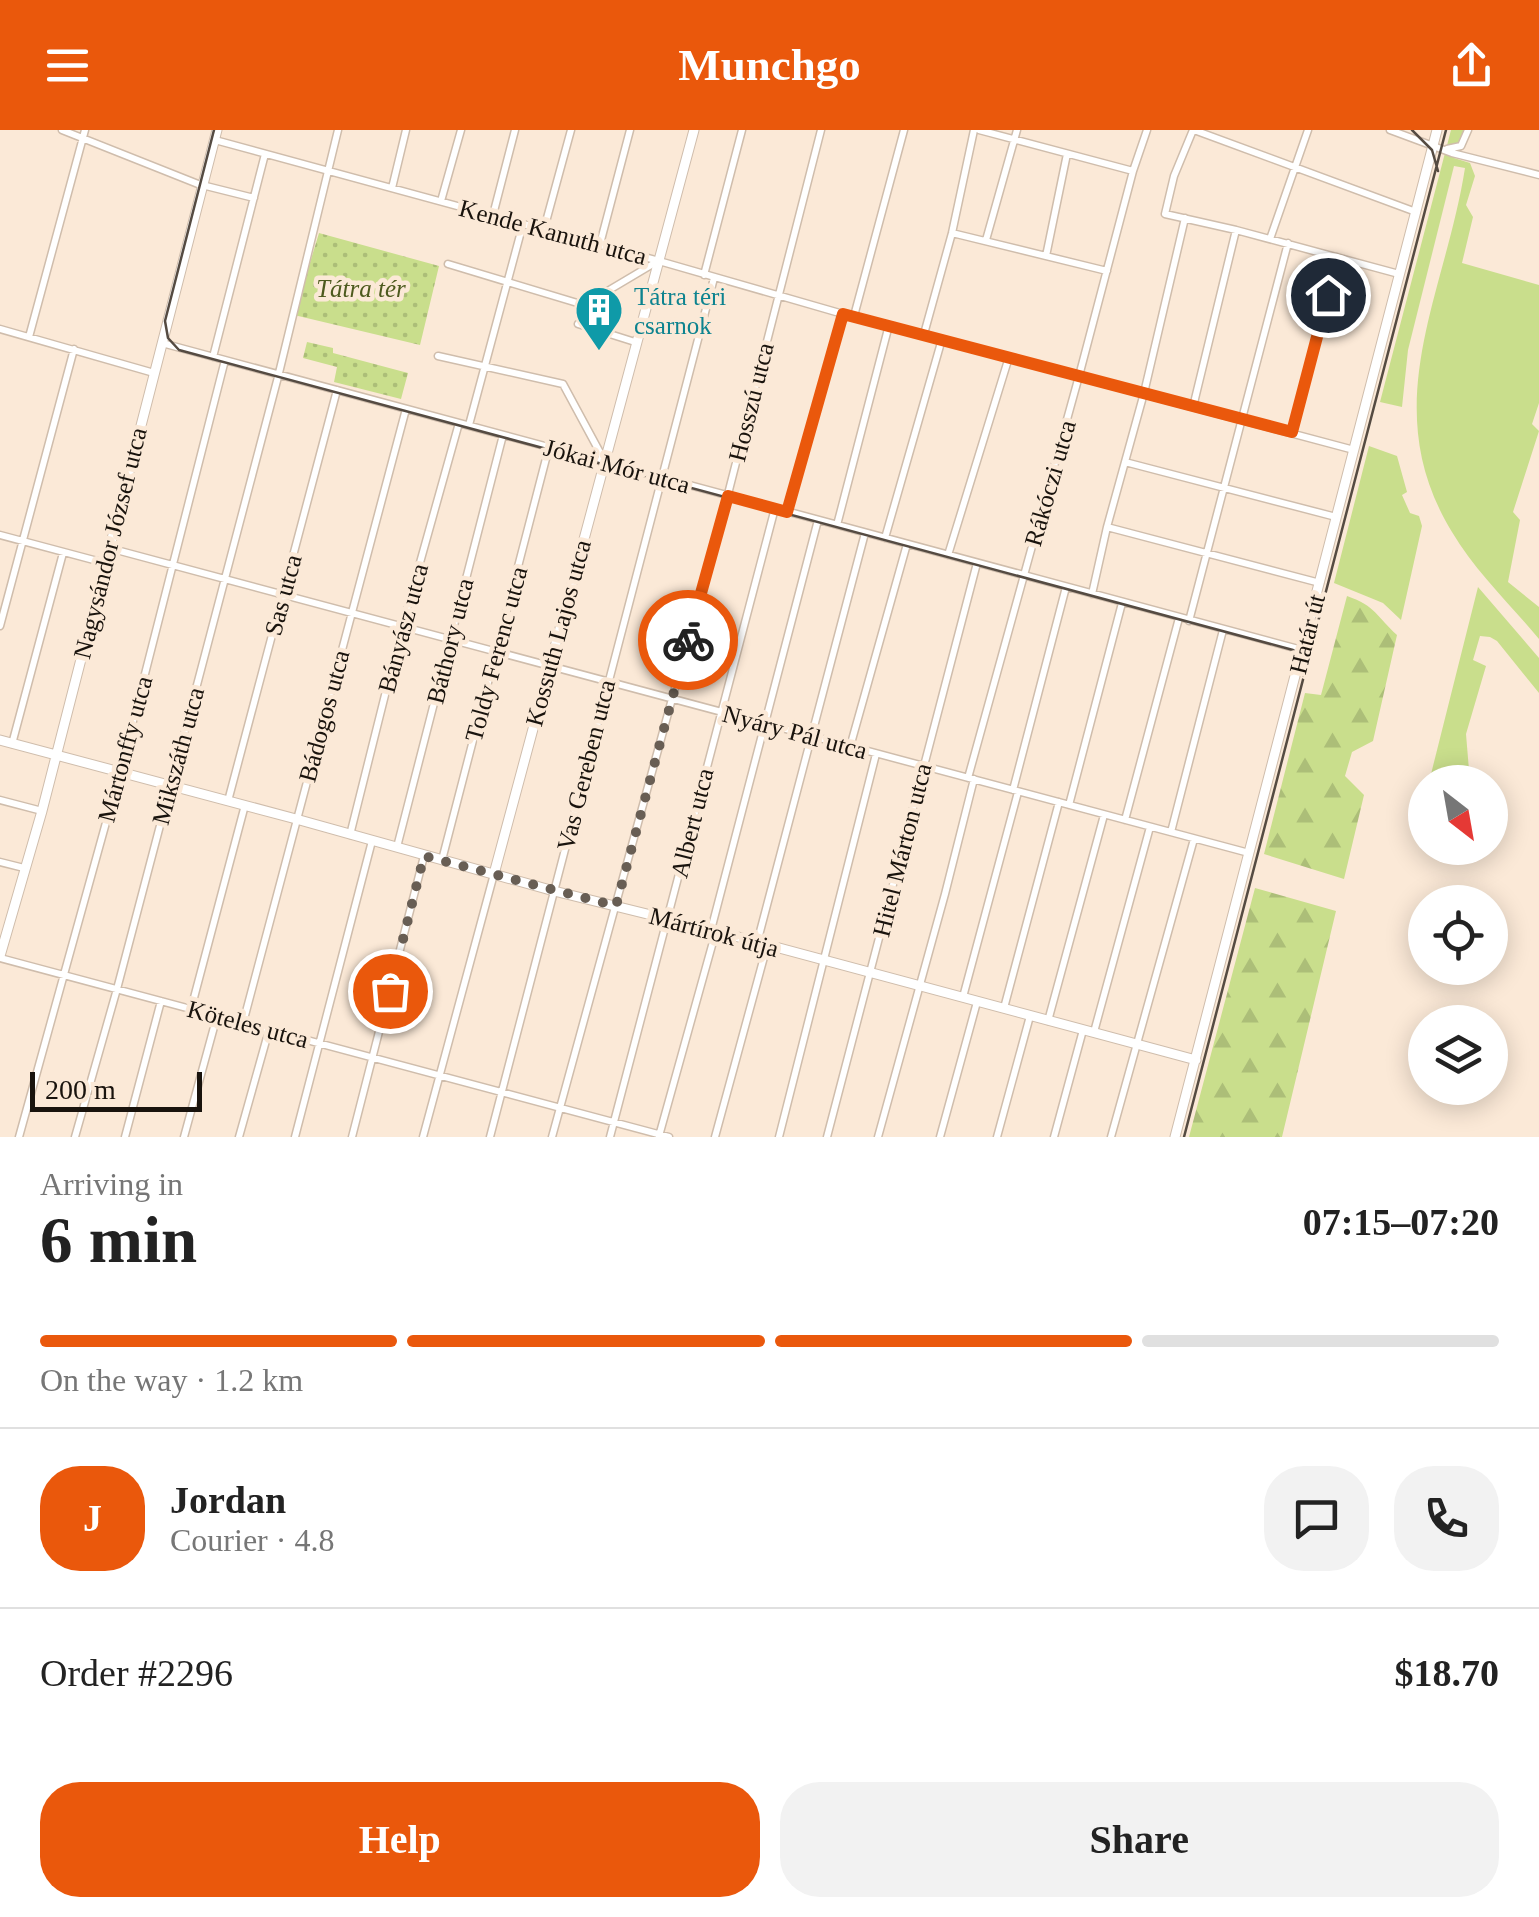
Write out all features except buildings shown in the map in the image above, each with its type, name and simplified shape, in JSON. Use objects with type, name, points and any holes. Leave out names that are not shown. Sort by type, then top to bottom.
[{"type":"street","points":[[62,130],[84,134],[204,185],[254,198]]},
{"type":"street","name":"Mikszáth utca","points":[[75,1137],[226,580],[338,130]]},
{"type":"street","points":[[392,188],[406,130]]},
{"type":"street","points":[[441,201],[461,130]]},
{"type":"street","points":[[492,215],[515,130]]},
{"type":"street","points":[[544,230],[571,130]]},
{"type":"street","points":[[600,244],[630,130]]},
{"type":"street","name":"Kossuth Lajos utca","points":[[423,1137],[694,130]]},
{"type":"street","points":[[704,275],[742,130]]},
{"type":"street","name":"Hosszú utca","points":[[552,1137],[728,496],[821,130]]},
{"type":"street","points":[[854,316],[904,130]]},
{"type":"street","points":[[924,334],[976,130],[1133,170]]},
{"type":"street","points":[[986,240],[1018,130]]},
{"type":"street","name":"Rákóczi utca","points":[[878,1137],[1024,576],[1147,130]]},
{"type":"street","points":[[1400,274],[1165,214],[1174,176],[1194,130],[1416,212]]},
{"type":"street","points":[[1270,238],[1308,130]]},
{"type":"street","points":[[1390,130],[1539,175]]},
{"type":"street","name":"Határ út","points":[[1175,1137],[1437,130]]},
{"type":"street","points":[[1446,149],[1461,146],[1467,133]]},
{"type":"street","points":[[1467,133],[1468,151],[1480,159]]},
{"type":"street","points":[[29,337],[84,134]]},
{"type":"street","name":"Kende Kanuth utca","points":[[216,135],[265,154],[843,314],[1354,450]]},
{"type":"street","name":"Nagysándor József utca","points":[[0,957],[4,924],[42,811],[216,135]]},
{"type":"street","points":[[213,357],[265,154]]},
{"type":"street","points":[[1046,256],[1067,154]]},
{"type":"street","points":[[1092,594],[1185,218]]},
{"type":"street","points":[[469,426],[500,292],[522,224]]},
{"type":"street","points":[[1193,406],[1236,230]]},
{"type":"street","points":[[952,233],[1107,271]]},
{"type":"street","points":[[1189,621],[1288,244]]},
{"type":"street","points":[[1292,432],[1337,257]]},
{"type":"street","points":[[448,264],[584,304],[659,261]]},
{"type":"street","name":"Vas Gereben utca","points":[[490,1137],[714,278]]},
{"type":"street","points":[[787,512],[843,314]]},
{"type":"street","points":[[578,324],[636,342]]},
{"type":"street","points":[[837,525],[889,325]]},
{"type":"street","points":[[0,329],[154,373]]},
{"type":"street","points":[[885,538],[942,339]]},
{"type":"street","name":"Jókai Mór utca","points":[[162,344],[1303,650]]},
{"type":"street","points":[[0,626],[74,350]]},
{"type":"street","points":[[438,356],[563,384],[604,462]]},
{"type":"street","points":[[948,555],[1009,357]]},
{"type":"street","name":"Mártonffy utca","points":[[20,1137],[120,772],[225,360]]},
{"type":"street","name":"Sas utca","points":[[228,801],[336,390]]},
{"type":"street","name":"Bádogos utca","points":[[243,1023],[406,409]]},
{"type":"street","name":"Bányász utca","points":[[350,834],[459,423]]},
{"type":"street","name":"Báthory utca","points":[[397,847],[504,435]]},
{"type":"street","name":"Toldy Ferenc utca","points":[[442,860],[549,446]]},
{"type":"street","points":[[1125,462],[1337,517]]},
{"type":"street","name":"Albert utca","points":[[610,1137],[775,508]]},
{"type":"street","points":[[659,1136],[818,520]]},
{"type":"street","points":[[1107,528],[1320,583]]},
{"type":"street","points":[[714,1137],[811,736],[865,533]]},
{"type":"street","points":[[0,535],[105,563]]},
{"type":"street","points":[[850,746],[907,544]]},
{"type":"street","name":"Nyáry Pál utca","points":[[109,548],[1249,854]]},
{"type":"street","points":[[12,744],[64,553]]},
{"type":"street","name":"Hitel Márton utca","points":[[826,1137],[978,563]]},
{"type":"street","points":[[964,997],[1066,587]]},
{"type":"street","points":[[1069,805],[1122,603]]},
{"type":"street","points":[[1125,820],[1180,618]]},
{"type":"street","points":[[1170,832],[1223,630]]},
{"type":"street","name":"Mártírok útja","points":[[0,740],[1196,1060]]},
{"type":"street","points":[[778,1137],[876,754]]},
{"type":"street","points":[[0,800],[42,811]]},
{"type":"street","points":[[1004,1008],[1059,802]]},
{"type":"street","points":[[191,1009],[245,806]]},
{"type":"street","points":[[1048,1020],[1104,815]]},
{"type":"street","points":[[1054,1137],[1150,826]]},
{"type":"street","points":[[1111,1137],[1194,839]]},
{"type":"street","points":[[295,1137],[372,841]]},
{"type":"street","points":[[352,1137],[424,856]]},
{"type":"street","points":[[0,862],[24,868]]},
{"type":"street","name":"Köteles utca","points":[[0,957],[669,1137]]},
{"type":"street","points":[[940,1137],[978,1000]]},
{"type":"street","points":[[125,1137],[161,1001]]},
{"type":"street","points":[[184,1137],[218,1016]]},
{"type":"street","points":[[997,1137],[1030,1016]]},
{"type":"street","points":[[238,1137],[269,1030]]},
{"type":"green space","points":[[1451,130],[1465,130],[1454,158],[1470,163],[1475,176],[1466,205],[1473,217],[1462,263],[1539,285],[1539,403],[1532,424],[1539,431],[1513,512],[1520,520],[1508,582],[1539,607],[1539,639],[1482,574],[1452,532],[1430,485],[1419,440],[1417,395],[1422,351],[1465,168],[1454,166],[1408,350],[1402,407],[1380,402]]},
{"type":"green space","name":"Tátra tér","points":[[319,233],[439,266],[420,345],[294,315]]},
{"type":"green space","points":[[307,342],[408,373],[401,399],[334,382],[337,367],[303,358]]},
{"type":"green space","points":[[1369,446],[1397,456],[1407,492],[1402,495],[1410,513],[1419,516],[1422,526],[1401,620],[1383,603],[1334,583]]},
{"type":"green space","points":[[1478,587],[1539,658],[1539,693],[1497,641],[1480,636],[1473,660],[1486,666],[1466,734],[1469,765],[1433,765]]},
{"type":"green space","points":[[1347,596],[1370,608],[1397,635],[1373,741],[1352,752],[1345,776],[1364,795],[1344,879],[1264,854],[1305,693],[1321,695]]},
{"type":"green space","points":[[1255,888],[1336,911],[1282,1137],[1189,1137]]},
{"type":"tram line","points":[[214,130],[165,321],[168,338],[179,350],[1293,650],[1302,656],[1306,669]]},
{"type":"tram line","points":[[1412,130],[1432,150],[1438,171]]},
{"type":"tram line","points":[[1184,1137],[1446,130]]},
{"type":"way so far","points":[[390,991],[424,856],[616,906],[688,640]]},
{"type":"place","name":"Tátra téri csarnok","points":[[599,352]]},
{"type":"route","points":[[688,640],[728,496],[787,512],[843,314],[1292,432],[1328,295]]}]
